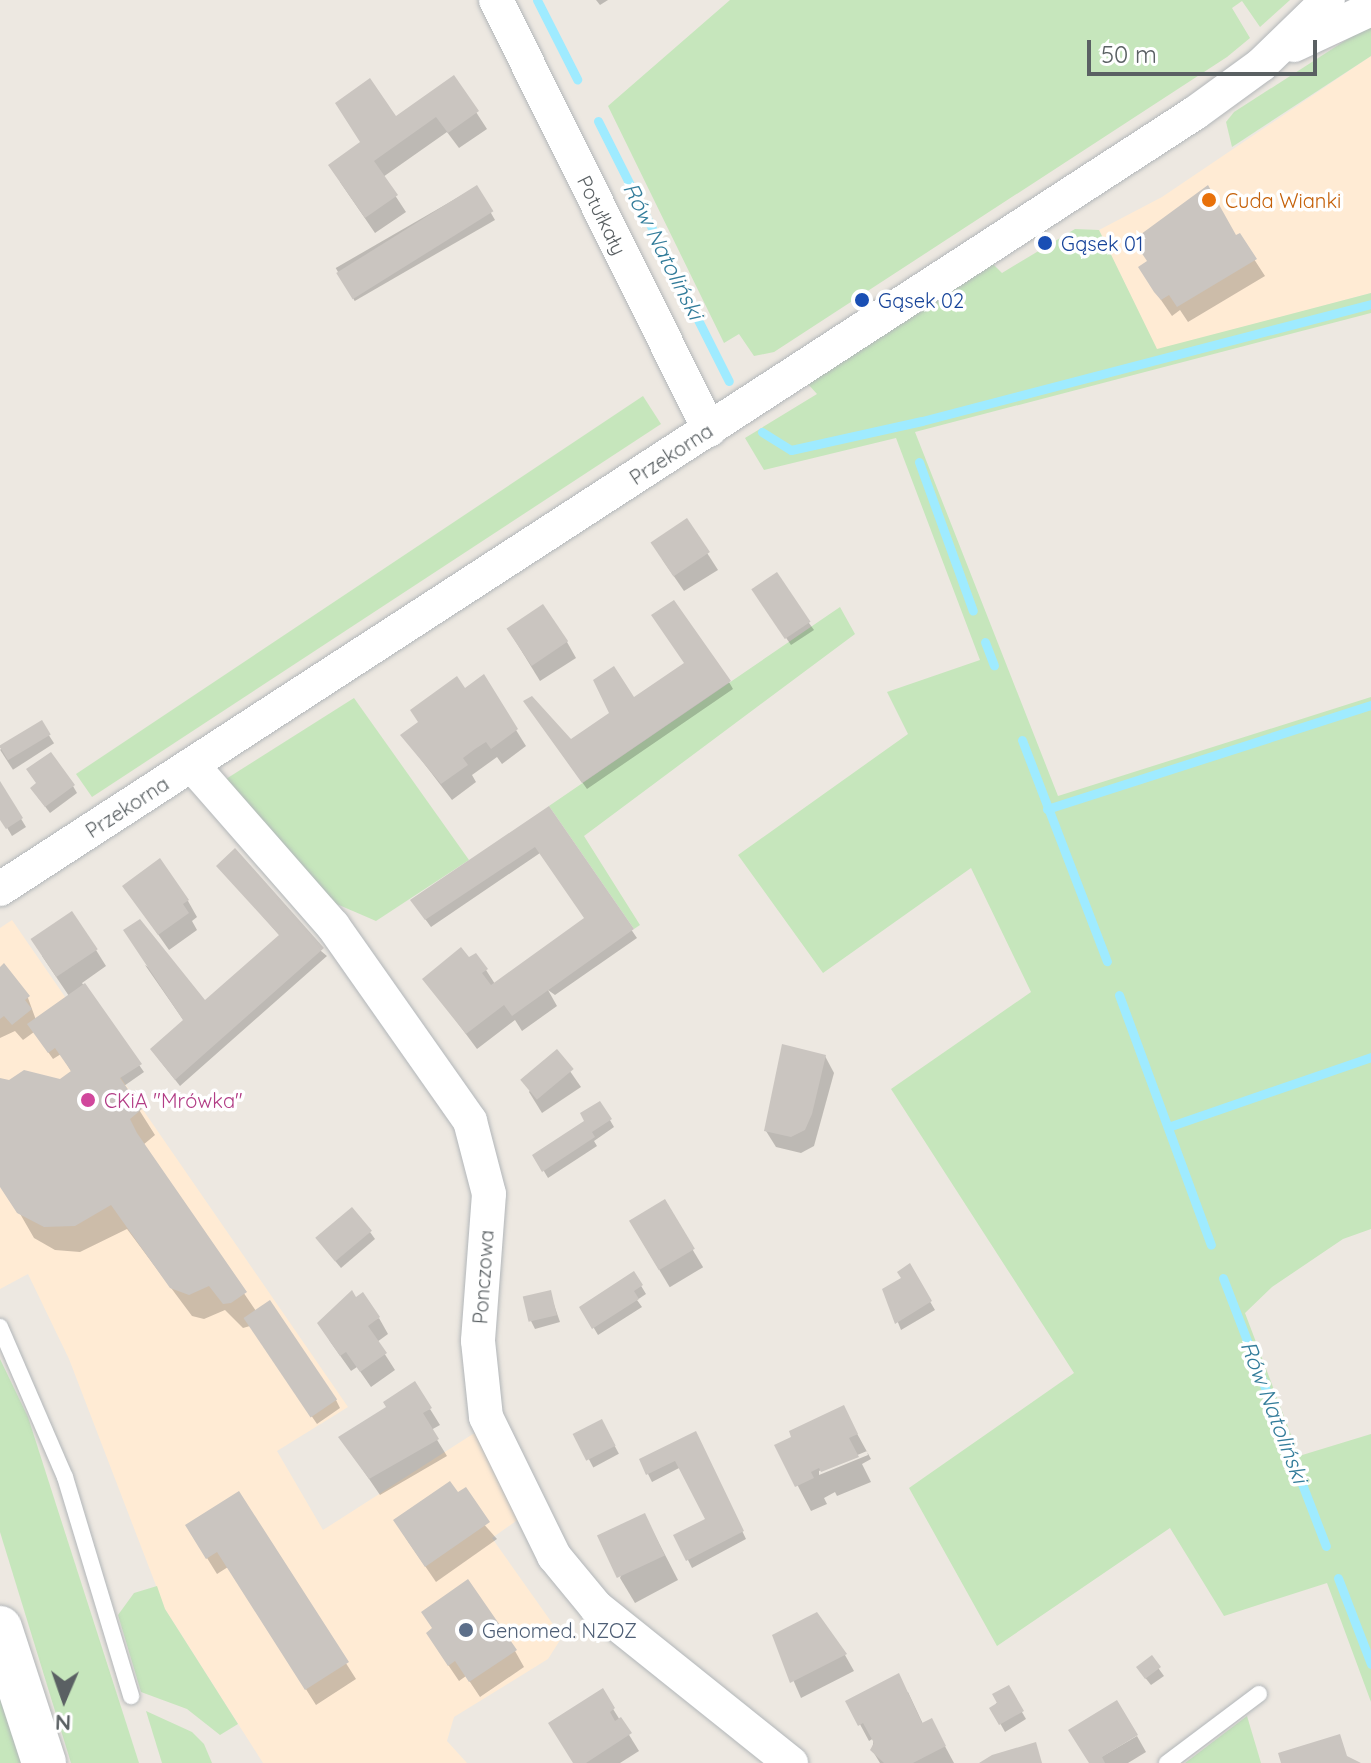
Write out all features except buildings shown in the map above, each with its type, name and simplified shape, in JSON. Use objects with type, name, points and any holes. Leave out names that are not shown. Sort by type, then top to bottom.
[{"type":"main road","points":[[0,1628],[44,1763]]},
{"type":"street","name":"Potułkały","points":[[496,0],[709,430]]},
{"type":"street","name":"Przekorna","points":[[0,889],[1195,113],[1272,55],[1328,0]]},
{"type":"street","points":[[1272,55],[1371,9]]},
{"type":"street","name":"Ponczowa","points":[[192,765],[333,926],[437,1067],[470,1121],[489,1194],[478,1341],[486,1417],[554,1556],[596,1607],[791,1763]]},
{"type":"lane","points":[[0,1327],[65,1477],[131,1696]]},
{"type":"lane","points":[[1167,1763],[1259,1694]]},
{"type":"shaded area","points":[[1371,56],[1371,293],[1157,350],[1099,230],[1162,197]]},
{"type":"shaded area","points":[[12,920],[348,1407],[277,1451],[323,1530],[476,1432],[519,1519],[492,1538],[562,1637],[548,1659],[454,1717],[447,1741],[467,1763],[263,1763],[165,1609],[69,1359],[28,1274],[0,1289],[0,928]]},
{"type":"green space","points":[[730,0],[1290,0],[1260,27],[1242,1],[1232,8],[1250,38],[1227,57],[774,352],[754,356],[739,334],[724,343],[608,106]]},
{"type":"green space","points":[[1371,24],[1371,56],[1232,147],[1226,122],[1234,112]]},
{"type":"green space","points":[[1075,229],[1099,230],[1157,349],[1371,293],[1371,313],[915,432],[1058,796],[1371,697],[1371,1229],[1343,1239],[1272,1287],[1245,1313],[1299,1456],[1371,1434],[1371,1702],[1327,1583],[1224,1616],[1170,1528],[997,1646],[909,1488],[1074,1373],[891,1089],[1031,992],[971,868],[823,973],[738,855],[908,734],[887,692],[980,660],[896,438],[764,470],[745,438],[817,394],[808,384],[993,264],[1002,273]]},
{"type":"green space","points":[[643,396],[661,424],[92,797],[76,774]]},
{"type":"green space","points":[[840,607],[855,634],[584,836],[640,925],[634,929],[549,806]]},
{"type":"green space","points":[[354,698],[469,860],[376,921],[332,902],[226,779]]},
{"type":"green space","points":[[0,1359],[28,1417],[139,1763],[71,1763],[0,1532]]},
{"type":"green space","points":[[157,1586],[165,1609],[238,1724],[220,1735],[187,1709],[141,1692],[118,1615],[134,1593]]},
{"type":"green space","points":[[0,1689],[21,1763],[0,1763]]},
{"type":"green space","points":[[146,1711],[192,1732],[204,1744],[212,1763],[162,1763]]},
{"type":"green space","points":[[1247,1716],[1261,1763],[1185,1763]]},
{"type":"waterway","name":"Rów Natoliński","points":[[537,0],[577,79]]},
{"type":"waterway","name":"Rów Natoliński","points":[[598,121],[729,381]]},
{"type":"waterway","points":[[762,432],[791,450],[922,421],[1371,304]]},
{"type":"waterway","name":"Rów Natoliński","points":[[919,462],[973,611]]},
{"type":"waterway","name":"Rów Natoliński","points":[[985,642],[994,665]]},
{"type":"waterway","points":[[1047,809],[1371,705]]},
{"type":"waterway","name":"Rów Natoliński","points":[[1022,740],[1107,961]]},
{"type":"waterway","name":"Rów Natoliński","points":[[1119,995],[1211,1245]]},
{"type":"waterway","points":[[1168,1127],[1371,1057]]},
{"type":"waterway","name":"Rów Natoliński","points":[[1223,1278],[1326,1546]]},
{"type":"waterway","name":"Rów Natoliński","points":[[1338,1578],[1371,1664]]},
{"type":"place","name":"Cuda Wianki","points":[[1209,200]]},
{"type":"place","name":"Gąsek 01","points":[[1045,243]]},
{"type":"place","name":"Gąsek 02","points":[[862,300]]},
{"type":"place","name":"CKiA \"Mrówka\"","points":[[88,1100]]},
{"type":"place","name":"Genomed. NZOZ","points":[[466,1630]]}]
